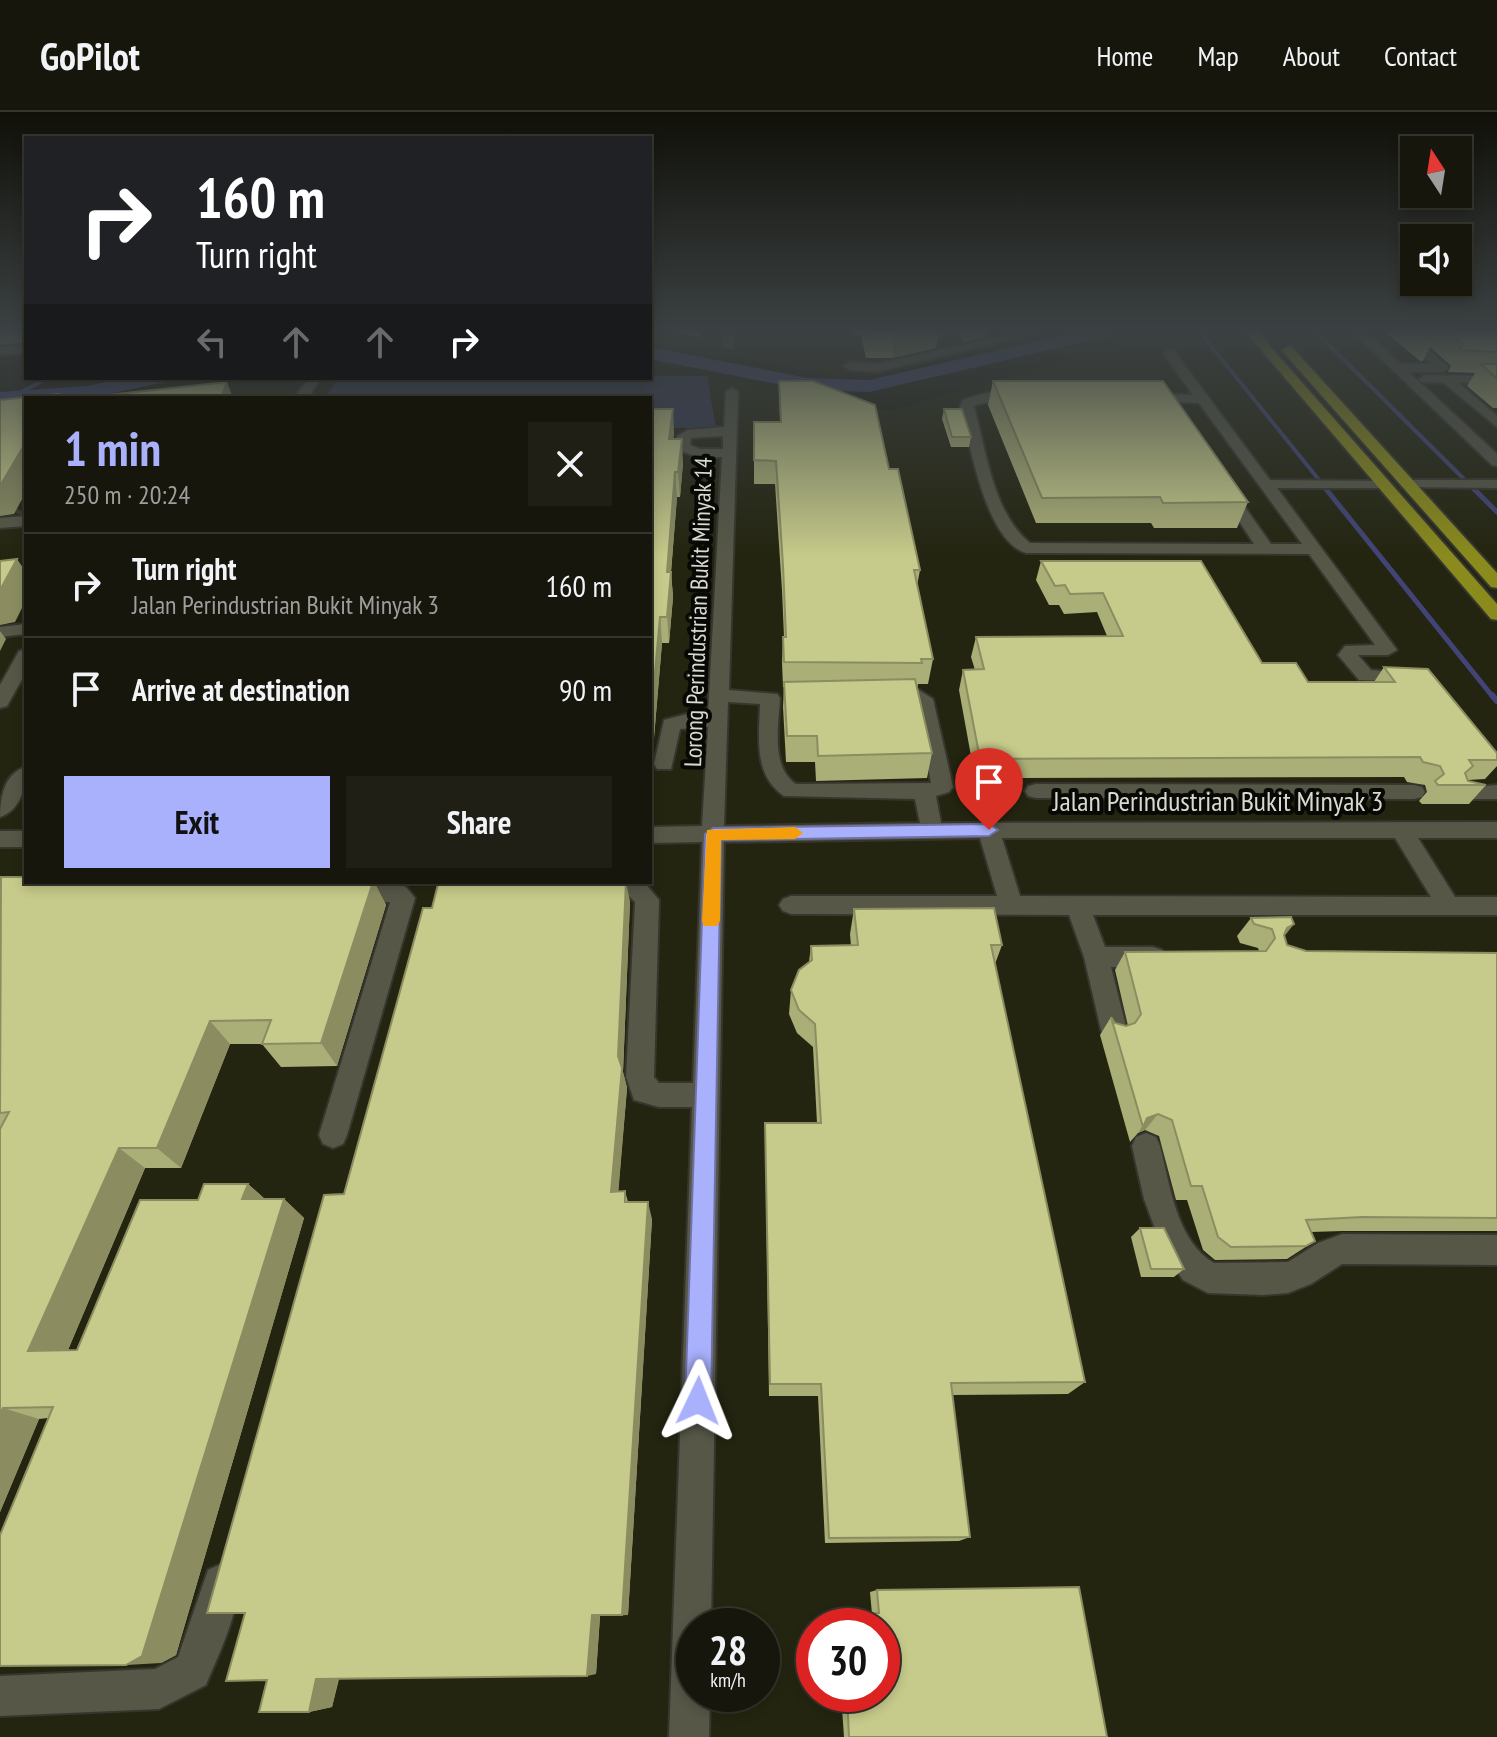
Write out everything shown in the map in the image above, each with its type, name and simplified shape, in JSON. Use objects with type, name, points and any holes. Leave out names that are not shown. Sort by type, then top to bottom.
[{"type":"main road","points":[[1315,406],[1497,615]]},
{"type":"main road","points":[[1338,406],[1497,583]]},
{"type":"street","name":"Lorong Perindustrian Bukit Minyak 14","points":[[689,1737],[713,834],[731,406]]},
{"type":"street","points":[[967,406],[1002,522],[1017,543],[1026,548],[1314,549]]},
{"type":"street","points":[[1168,406],[1172,411]]},
{"type":"street","points":[[1208,406],[1388,650],[1351,650],[1347,655],[1366,676],[1424,681]]},
{"type":"street","points":[[1437,406],[1497,462]]},
{"type":"street","points":[[1479,406],[1497,423]]},
{"type":"street","points":[[729,453],[698,453],[683,447],[684,436],[688,434],[730,431]]},
{"type":"street","points":[[1215,474],[1266,549]]},
{"type":"street","points":[[1266,484],[1382,484]]},
{"type":"street","points":[[1407,484],[1497,484]]},
{"type":"street","points":[[0,523],[23,516]]},
{"type":"street","points":[[0,632],[24,629]]},
{"type":"street","points":[[0,648],[24,646]]},
{"type":"street","points":[[0,702],[24,659]]},
{"type":"street","points":[[719,696],[778,698],[771,766],[776,780],[792,791],[924,792],[942,787],[924,699],[912,695],[864,696]]},
{"type":"street","points":[[664,764],[671,725],[687,720],[718,721]]},
{"type":"street","points":[[0,809],[24,777]]},
{"type":"street","points":[[1036,791],[1414,792]]},
{"type":"street","points":[[924,792],[932,830]]},
{"type":"street","points":[[1462,794],[1497,792]]},
{"type":"street","name":"Jalan Perindustrian Bukit Minyak 3","points":[[652,835],[932,830],[1497,830]]},
{"type":"street","points":[[989,830],[1011,905]]},
{"type":"street","points":[[1401,830],[1448,905]]},
{"type":"street","points":[[0,839],[24,839]]},
{"type":"street","points":[[590,885],[634,886],[647,900],[640,1077],[644,1091],[659,1095],[706,1095]]},
{"type":"street","points":[[266,893],[298,888],[398,893],[403,898],[333,1135]]},
{"type":"street","points":[[791,905],[1497,906]]},
{"type":"street","points":[[1078,906],[1096,957],[1114,1030]]},
{"type":"street","points":[[1096,957],[1171,957]]},
{"type":"street","points":[[1146,1146],[1163,1209],[1178,1247],[1187,1262],[1209,1278],[1276,1280],[1297,1275],[1323,1256],[1342,1249],[1497,1250]]},
{"type":"street","points":[[0,1696],[159,1689],[192,1671],[207,1635],[228,1558]]},
{"type":"shaded area","points":[[652,406],[866,406],[890,411],[908,406],[1497,406],[1497,1737],[0,1737],[0,418],[24,414],[24,884],[652,884]]},
{"type":"shaded area","points":[[652,406],[712,406],[716,428],[652,428]]},
{"type":"building","points":[[0,406],[24,406],[24,445],[0,486]]},
{"type":"building","points":[[780,406],[875,406],[889,469],[898,469],[920,570],[914,570],[933,659],[921,659],[922,663],[784,662],[783,637],[786,637],[776,461],[754,460],[754,422],[781,422]]},
{"type":"building","points":[[1003,406],[1180,406],[1248,502],[1163,503],[1160,497],[1042,498]]},
{"type":"building","points":[[652,409],[673,409],[669,439],[682,439],[678,472],[675,472],[667,572],[671,572],[667,617],[660,617],[652,705]]},
{"type":"building","points":[[944,409],[962,409],[971,437],[952,437]]},
{"type":"building","points":[[17,559],[0,590],[0,561]]},
{"type":"building","points":[[1041,561],[1201,561],[1262,663],[1296,663],[1308,682],[1395,682],[1384,667],[1428,669],[1497,753],[1497,760],[1469,760],[1473,766],[1465,773],[1468,781],[1486,785],[1438,785],[1435,781],[1444,774],[1440,766],[1423,762],[1420,757],[980,759],[963,670],[984,669],[976,637],[1123,636],[1103,593],[1070,594],[1065,585],[1055,586]]},
{"type":"building","points":[[915,679],[932,753],[818,756],[817,736],[787,736],[784,682]]},
{"type":"building","points":[[1,877],[24,877],[24,884],[372,884],[321,1043],[262,1044],[271,1020],[210,1021],[157,1148],[119,1148],[28,1351],[77,1350],[140,1200],[198,1200],[204,1184],[248,1184],[242,1199],[284,1199],[142,1656],[126,1665],[0,1666],[0,1535],[53,1407],[3,1408],[0,1414],[0,1129],[9,1112],[0,1113]]},
{"type":"building","points":[[438,884],[626,884],[618,1056],[622,1068],[611,1192],[625,1191],[625,1202],[648,1202],[622,1615],[592,1615],[587,1676],[316,1679],[309,1712],[259,1712],[267,1680],[226,1681],[245,1613],[207,1613],[324,1195],[344,1194],[423,908],[432,908]]},
{"type":"building","points":[[994,908],[1002,945],[991,945],[1085,1382],[951,1383],[970,1537],[829,1538],[821,1384],[770,1384],[765,1123],[821,1123],[815,1024],[799,1010],[791,990],[799,970],[812,960],[811,946],[858,945],[854,909]]},
{"type":"building","points":[[1291,917],[1294,924],[1287,928],[1284,935],[1287,945],[1306,951],[1497,953],[1497,1218],[1362,1217],[1306,1220],[1315,1241],[1306,1246],[1231,1247],[1218,1237],[1202,1186],[1191,1186],[1172,1120],[1158,1114],[1147,1118],[1143,1127],[1111,1017],[1115,1023],[1126,1026],[1135,1023],[1141,1014],[1125,952],[1266,951],[1275,938],[1272,929],[1254,924],[1251,918]]},
{"type":"building","points":[[1140,1228],[1164,1228],[1184,1269],[1151,1269]]},
{"type":"building","points":[[1079,1587],[1107,1737],[849,1737],[848,1712],[900,1712],[900,1608],[879,1608],[877,1590]]},
{"type":"waterway","points":[[1259,406],[1328,491]]},
{"type":"waterway","points":[[1390,406],[1476,491]]},
{"type":"waterway","points":[[1326,489],[1493,697]]},
{"type":"waterway","points":[[1476,491],[1497,512]]},
{"type":"waterway","points":[[1492,695],[1497,701]]},
{"type":"tunnel","points":[[22,516],[24,512]]},
{"type":"slow traffic","points":[[711,921],[713,834],[795,833]]},
{"type":"route","points":[[698,1401],[713,834],[989,830]]}]
